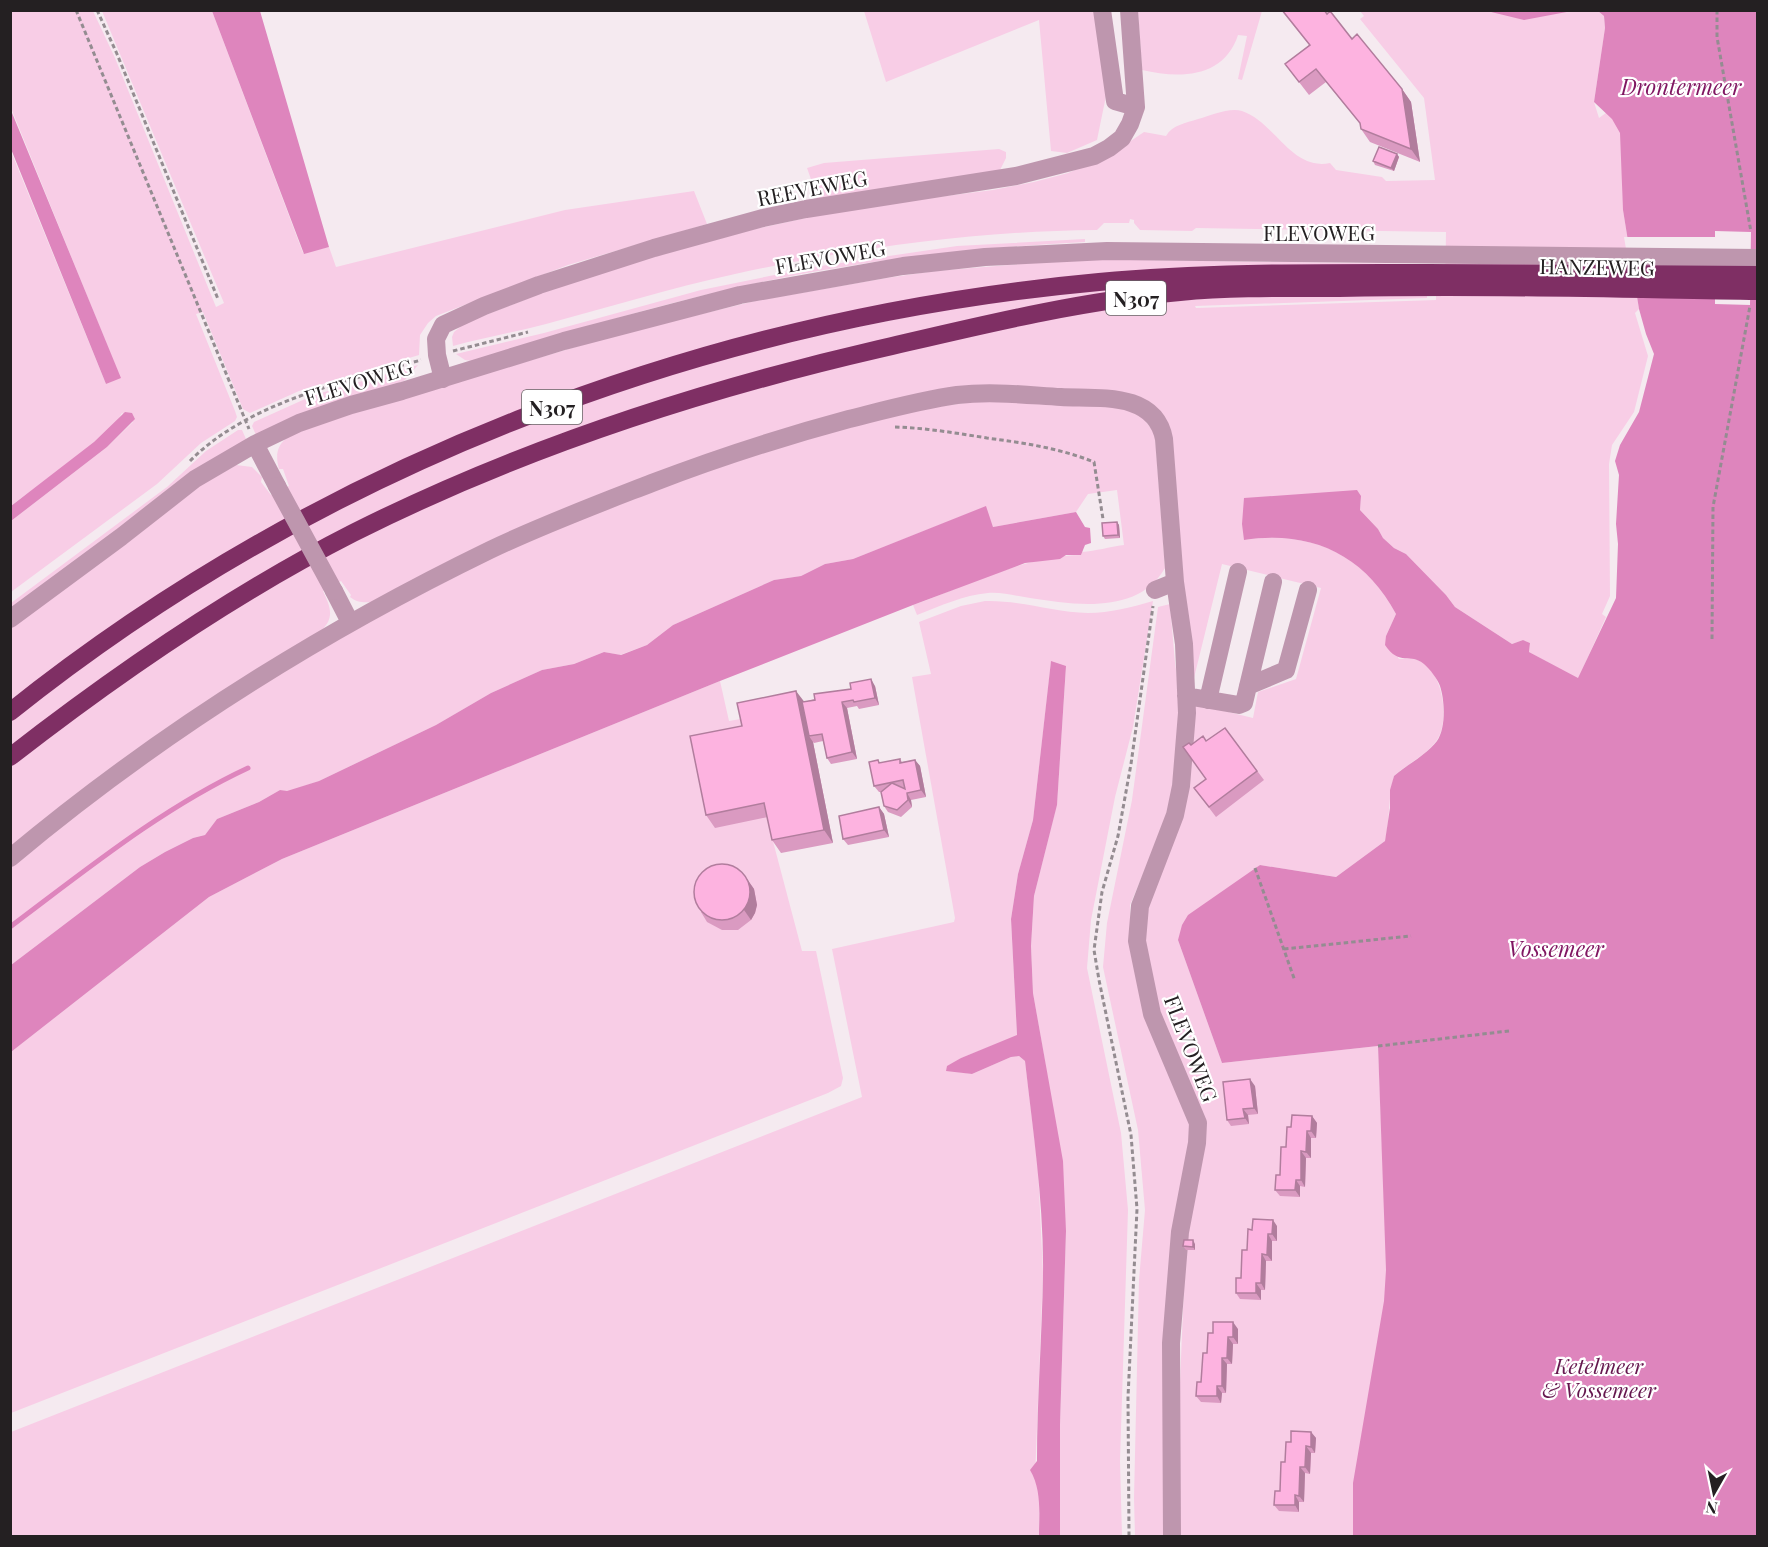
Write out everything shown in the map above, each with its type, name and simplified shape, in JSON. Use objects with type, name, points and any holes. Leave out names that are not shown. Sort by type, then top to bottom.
[{"type":"highway","name":"HANZEWEG","points":[[1436,272],[1758,275]]},
{"type":"highway","name":"HANZEWEG","points":[[1436,272],[1754,298]]},
{"type":"highway","name":"FLEVOWEG","points":[[10,712],[51,679],[157,607],[219,568],[320,511],[414,464],[500,426],[640,376],[748,344],[862,316],[1012,291],[1102,281],[1222,274],[1436,272]]},
{"type":"highway","name":"N307","points":[[10,757],[76,706],[175,638],[349,535],[508,462],[642,414],[709,393],[842,357],[964,328],[1071,307],[1180,292],[1436,272]]},
{"type":"street","points":[[1102,10],[1115,101],[1136,107]]},
{"type":"street","name":"REEVEWEG","points":[[443,379],[436,347],[438,332],[443,325],[484,306],[592,267],[724,228],[806,209],[1016,176],[1094,156],[1109,148],[1122,138],[1136,107],[1129,10]]},
{"type":"street","name":"FLEVOWEG","points":[[10,619],[195,479],[255,444],[324,414],[564,341],[740,295],[915,265],[985,257],[1107,251],[1436,272]]},
{"type":"street","name":"HANZEWEG","points":[[1436,272],[1758,258]]},
{"type":"street","name":"FLEVOWEG","points":[[10,858],[126,765],[242,687],[350,622],[492,549],[623,494],[714,459],[787,436],[889,409],[959,395],[991,393],[1130,401],[1145,408],[1161,426],[1164,439],[1175,582],[1184,644],[1187,713],[1181,786],[1176,815],[1140,906],[1137,941],[1152,1014],[1198,1123],[1197,1143],[1180,1232],[1172,1333],[1172,1536]]},
{"type":"street","points":[[255,444],[350,622]]},
{"type":"street","points":[[1208,700],[1238,572]]},
{"type":"street","points":[[1155,590],[1175,582]]},
{"type":"street","points":[[1186,696],[1239,705],[1244,703],[1273,582]]},
{"type":"street","points":[[1248,686],[1286,670],[1308,590]]},
{"type":"path","points":[[76,10],[246,422]]},
{"type":"path","points":[[97,10],[218,299]]},
{"type":"path","points":[[1717,10],[1717,37],[1751,232]]},
{"type":"path","points":[[1712,639],[1713,507],[1754,298]]},
{"type":"path","points":[[890,426],[935,430],[1042,446],[1069,452],[1094,462],[1102,519]]},
{"type":"path","points":[[1129,1536],[1128,1397],[1137,1209],[1131,1136],[1094,950],[1102,892],[1118,836],[1131,764],[1155,590]]},
{"type":"path","points":[[1255,868],[1295,981]]},
{"type":"path","points":[[1284,949],[1411,936]]},
{"type":"path","points":[[1378,1046],[1509,1031]]},
{"type":"shaded area","points":[[11,11],[93,11],[115,58],[216,307],[224,303],[102,11],[212,11],[303,253],[329,247],[336,267],[565,210],[694,191],[707,224],[568,265],[436,316],[420,335],[419,355],[299,391],[250,413],[243,409],[203,312],[196,314],[235,411],[237,417],[235,421],[201,443],[157,484],[11,592],[11,521],[107,447],[133,422],[122,413],[88,449],[11,506],[10,149],[106,384],[120,377],[11,108]]},
{"type":"shaded area","points":[[864,11],[1101,11],[1106,96],[1097,140],[1067,153],[1051,151],[1039,20],[886,82]]},
{"type":"shaded area","points":[[1138,11],[1262,11],[1242,80],[1238,79],[1247,36],[1238,35],[1222,60],[1199,72],[1171,74],[1142,70]]},
{"type":"shaded area","points":[[1360,11],[1568,11],[1565,12],[1598,11],[1604,16],[1605,28],[1594,102],[1599,118],[1610,110],[1622,106],[1623,210],[1639,309],[1635,313],[1648,356],[1634,412],[1612,445],[1609,464],[1610,596],[1602,614],[1606,617],[1578,679],[1529,652],[1530,643],[1523,640],[1512,644],[1455,607],[1406,554],[1394,548],[1383,538],[1378,529],[1360,510],[1361,496],[1244,540],[1292,539],[1313,543],[1352,562],[1368,576],[1383,593],[1396,614],[1386,636],[1399,659],[1422,662],[1435,676],[1442,698],[1443,721],[1441,731],[1433,745],[1394,776],[1385,841],[1336,877],[1260,865],[1178,940],[1222,1063],[1378,1046],[1385,1222],[1757,1536],[1180,1536],[1179,1408],[1186,1235],[1204,1123],[1162,1021],[1142,939],[1192,703],[1253,718],[1258,692],[1296,679],[1321,588],[1222,564],[1192,686],[1176,489],[1159,413],[1021,387],[845,413],[372,602],[352,599],[341,581],[323,591],[328,602],[330,616],[322,630],[11,849],[11,764],[81,710],[215,619],[364,535],[517,465],[743,388],[1057,316],[1176,301],[1238,296],[1427,294],[1427,298],[1195,306],[1196,308],[1436,300],[1436,295],[1445,295],[1446,232],[1196,228],[1192,231],[1140,230],[1134,220],[1130,219],[1129,223],[1104,223],[1097,230],[960,238],[825,256],[687,285],[546,324],[453,346],[454,332],[465,323],[539,294],[631,263],[755,229],[898,202],[993,190],[1068,173],[1113,153],[1144,132],[1166,136],[1180,125],[1226,111],[1242,111],[1254,117],[1294,153],[1316,164],[1330,163],[1336,170],[1382,177],[1386,181],[1435,180],[1424,98],[1360,19],[1364,16]]},
{"type":"shaded area","points":[[999,149],[1006,152],[1006,158],[999,172],[818,199],[807,168],[824,163]]},
{"type":"shaded area","points":[[1085,239],[1085,242],[951,252],[774,279],[665,305],[472,361],[465,360],[456,354],[544,333],[701,290],[814,267],[957,246]]},
{"type":"shaded area","points":[[1069,260],[1413,264],[1312,266],[842,314],[396,466],[11,703],[11,626],[192,490],[236,465],[252,467],[262,477],[261,482],[271,495],[289,486],[283,469],[279,469],[277,453],[282,442],[305,427],[619,334],[755,301],[935,271]]},
{"type":"shaded area","points":[[1171,284],[848,350],[404,502],[11,748],[11,718],[127,633],[241,561],[393,480],[602,394],[759,347],[987,301]]},
{"type":"shaded area","points":[[418,365],[404,381],[256,435],[252,426],[254,422],[314,395]]},
{"type":"shaded area","points":[[988,400],[1125,407],[1139,412],[1155,434],[1165,568],[1153,583],[1139,594],[1104,603],[1066,603],[988,593],[961,598],[917,615],[913,605],[996,573],[1038,561],[1081,555],[1082,552],[1124,545],[1117,490],[1088,494],[1076,512],[993,527],[985,507],[853,559],[825,564],[801,576],[774,580],[673,625],[647,645],[620,655],[604,652],[574,664],[542,670],[491,693],[436,725],[319,781],[287,792],[280,790],[259,802],[217,819],[205,835],[193,838],[140,867],[11,965],[10,866],[131,771],[330,641],[511,548],[635,496],[791,443],[919,409]]},
{"type":"shaded area","points":[[238,430],[242,430],[246,439],[11,609],[11,603],[167,487],[206,451]]},
{"type":"shaded area","points":[[985,601],[1011,602],[1062,611],[1096,613],[1153,601],[1133,727],[1115,797],[1091,920],[1087,968],[1121,1133],[1128,1210],[1120,1461],[1122,1536],[1060,1536],[1060,1425],[1066,1231],[1045,1061],[1033,993],[1031,946],[1034,896],[1057,804],[1066,667],[1051,662],[1033,820],[1018,874],[1011,919],[1017,1036],[961,1058],[946,1070],[972,1074],[1011,1057],[1019,1056],[1025,1061],[1038,1169],[1043,1273],[1035,1478],[1039,1491],[1039,1536],[11,1536],[11,1432],[862,1097],[832,949],[954,922],[912,677],[931,674],[919,622],[961,606]]},
{"type":"shaded area","points":[[1170,604],[1175,663],[1182,706],[1169,813],[1130,905],[1131,934],[1191,1111],[1166,1536],[1135,1536],[1139,1280],[1145,1210],[1138,1130],[1103,967],[1107,923],[1132,800],[1158,607]]},
{"type":"shaded area","points":[[720,681],[729,721],[746,718],[761,796],[802,951],[816,951],[843,1078],[841,1086],[11,1413],[11,1052],[209,897],[282,859]]},
{"type":"water","points":[[212,11],[260,11],[329,247],[304,254]]},
{"type":"water","points":[[1487,11],[1572,11],[1524,20]]},
{"type":"water","name":"Vossemeer","points":[[1598,11],[1757,11],[1757,1536],[1353,1536],[1353,1483],[1384,1301],[1386,1270],[1378,1046],[1222,1063],[1178,940],[1182,925],[1188,915],[1260,865],[1336,877],[1385,841],[1390,790],[1394,776],[1422,756],[1437,741],[1443,722],[1443,699],[1439,684],[1426,666],[1414,659],[1395,656],[1385,645],[1386,636],[1396,614],[1383,593],[1368,576],[1333,551],[1313,543],[1268,538],[1244,540],[1242,524],[1244,498],[1357,490],[1361,496],[1360,510],[1378,529],[1383,538],[1394,548],[1406,554],[1455,607],[1512,644],[1523,640],[1530,643],[1529,652],[1578,678],[1616,598],[1618,544],[1616,524],[1619,475],[1615,461],[1620,445],[1639,412],[1654,354],[1639,309],[1623,210],[1620,133],[1612,119],[1594,102],[1605,28],[1604,16]],"holes":[[[1715,231],[1751,232],[1750,305],[1715,304]]]},
{"type":"water","points":[[10,108],[121,378],[106,384],[11,149]]},
{"type":"water","points":[[125,412],[132,413],[135,419],[107,447],[11,521],[11,506],[94,442]]},
{"type":"water","points":[[986,506],[993,527],[1076,512],[1085,527],[1090,528],[1091,543],[1085,545],[1081,555],[1066,555],[1060,559],[1025,563],[913,605],[282,859],[209,897],[11,1052],[11,965],[140,867],[193,838],[205,835],[217,819],[259,802],[280,790],[287,791],[319,781],[436,725],[491,693],[542,670],[574,664],[604,652],[621,655],[647,645],[673,625],[774,580],[801,576],[825,564],[853,559]]},
{"type":"water","points":[[1051,661],[1066,666],[1057,805],[1034,896],[1031,946],[1033,993],[1063,1161],[1066,1231],[1060,1425],[1060,1536],[1039,1536],[1038,1494],[1030,1470],[1037,1461],[1043,1247],[1025,1061],[1019,1056],[1011,1057],[972,1074],[946,1071],[947,1066],[961,1058],[1017,1035],[1011,919],[1018,874],[1033,820]]},
{"type":"pier","points":[[1624,237],[1718,237],[1718,297],[1634,297]]},
{"type":"building","points":[[1282,10],[1324,10],[1327,14],[1330,11],[1352,39],[1357,34],[1402,89],[1411,149],[1361,129],[1360,123],[1316,69],[1299,82],[1285,64],[1310,45]]},
{"type":"building","points":[[1379,147],[1397,154],[1391,168],[1373,161]]},
{"type":"building","points":[[1117,522],[1118,535],[1103,536],[1102,523]]},
{"type":"building","points":[[871,679],[875,698],[842,702],[852,752],[827,758],[822,734],[809,736],[802,702],[815,700],[814,694],[851,689],[850,683]]},
{"type":"building","points":[[796,691],[824,830],[772,840],[764,803],[706,815],[690,736],[742,726],[737,703]]},
{"type":"building","points":[[1225,728],[1257,771],[1209,807],[1194,788],[1206,779],[1183,747],[1189,743],[1191,745],[1203,736],[1206,741]]},
{"type":"building","points":[[900,759],[900,763],[915,760],[921,790],[907,793],[908,800],[897,810],[884,806],[881,792],[892,783],[905,789],[903,780],[874,786],[869,762],[878,760],[879,763]]},
{"type":"building","points":[[879,807],[884,830],[843,839],[839,816]]},
{"type":"building","points":[[716,864],[728,864],[738,868],[746,876],[750,892],[746,908],[738,916],[728,920],[716,920],[706,916],[698,908],[694,898],[694,886],[698,876],[706,868]]},
{"type":"building","points":[[1250,1079],[1254,1108],[1243,1109],[1245,1118],[1227,1120],[1223,1082]]},
{"type":"building","points":[[1292,1115],[1312,1116],[1311,1131],[1307,1131],[1306,1152],[1301,1151],[1301,1180],[1296,1180],[1295,1190],[1275,1190],[1276,1175],[1280,1175],[1281,1147],[1286,1147],[1287,1127],[1291,1127]]},
{"type":"building","points":[[1253,1219],[1273,1220],[1272,1234],[1268,1234],[1267,1255],[1262,1254],[1261,1283],[1256,1283],[1256,1293],[1236,1293],[1236,1278],[1241,1278],[1242,1250],[1247,1250],[1248,1229],[1252,1230]]},
{"type":"building","points":[[1184,1240],[1193,1240],[1193,1247],[1183,1246]]},
{"type":"building","points":[[1213,1322],[1233,1322],[1233,1337],[1228,1337],[1227,1358],[1222,1358],[1222,1386],[1217,1386],[1217,1396],[1196,1396],[1197,1382],[1201,1382],[1203,1353],[1207,1353],[1208,1333],[1213,1333]]},
{"type":"building","points":[[1291,1431],[1311,1432],[1311,1447],[1306,1446],[1305,1467],[1300,1467],[1299,1496],[1295,1495],[1295,1505],[1274,1505],[1275,1491],[1280,1491],[1281,1462],[1285,1462],[1286,1442],[1291,1442]]},
{"type":"waterway","points":[[10,927],[125,841],[185,802],[248,768]]},
{"type":"water label","name":"Drontermeer","points":[[1681,86]]},
{"type":"park label","name":"Ketelmeer & Vossemeer","points":[[1599,1377]]}]
